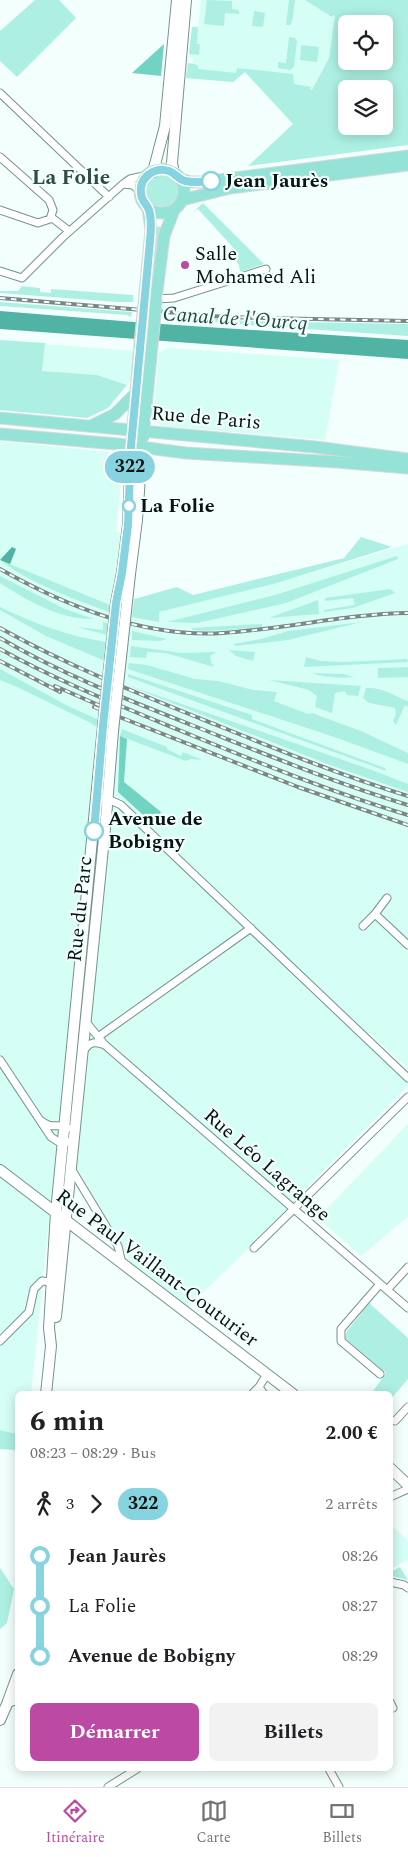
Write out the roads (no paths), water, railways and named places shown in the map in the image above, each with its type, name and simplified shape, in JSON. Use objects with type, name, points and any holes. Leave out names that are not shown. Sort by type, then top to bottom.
[{"type":"main road","points":[[174,210],[159,213],[148,208],[142,200],[140,191],[142,184],[150,174],[165,126],[177,0]]},
{"type":"main road","points":[[138,431],[137,392],[156,300],[164,236],[174,210],[182,200],[184,190],[172,163],[186,0]]},
{"type":"main road","points":[[150,174],[166,170],[191,182],[203,182],[408,156]]},
{"type":"main road","points":[[182,200],[230,188],[408,165]]},
{"type":"main road","points":[[136,447],[146,344],[146,293],[151,230],[148,208]]},
{"type":"main road","points":[[90,426],[115,414],[137,392]]},
{"type":"main road","name":"Rue de Paris","points":[[0,418],[315,447],[408,458]]},
{"type":"main road","name":"Rue de Paris","points":[[0,434],[186,453],[408,468]]},
{"type":"main road","name":"Rue du Parc","points":[[51,1346],[49,1328],[62,1144],[60,1126],[97,798],[116,603],[126,573],[137,520],[136,447]]},
{"type":"main road","name":"Rue du Parc","points":[[46,1391],[51,1346],[55,1331],[72,1170],[110,778],[126,573]]},
{"type":"main road","name":"Rue Paul Vaillant-Couturier","points":[[0,1170],[289,1391]]},
{"type":"main road","points":[[393,1470],[408,1478]]},
{"type":"main road","points":[[393,1471],[408,1487]]},
{"type":"main road","points":[[0,1720],[15,1683]]},
{"type":"street","points":[[0,93],[109,196]]},
{"type":"street","points":[[0,156],[49,200],[52,207],[51,217],[48,221],[38,224],[0,210]]},
{"type":"street","points":[[0,271],[22,278],[69,231],[123,184],[130,179],[150,174]]},
{"type":"street","points":[[123,184],[133,185],[140,191]]},
{"type":"street","points":[[51,217],[69,231]]},
{"type":"street","points":[[156,300],[174,298],[266,269]]},
{"type":"street","points":[[97,798],[121,805],[408,1078]]},
{"type":"street","points":[[363,926],[387,898]]},
{"type":"street","points":[[375,914],[408,945]]},
{"type":"street","points":[[98,1037],[251,928]]},
{"type":"street","name":"Rue Léo Lagrange","points":[[86,1022],[105,1045],[408,1308]]},
{"type":"street","points":[[83,1052],[87,1045],[92,1042],[105,1045]]},
{"type":"street","points":[[0,1060],[51,1137],[62,1144],[71,1141],[75,1135],[71,1130],[60,1126],[46,1125],[40,1120]]},
{"type":"street","points":[[254,1248],[408,1097]]},
{"type":"street","points":[[51,1137],[52,1130],[60,1126]]},
{"type":"street","points":[[72,1170],[118,1246],[122,1264]]},
{"type":"street","points":[[387,1290],[408,1267]]},
{"type":"street","points":[[0,1341],[29,1312],[34,1289],[42,1281],[52,1282]]},
{"type":"street","points":[[380,1284],[341,1329],[340,1334],[341,1341],[380,1374]]},
{"type":"street","points":[[261,1390],[268,1374]]},
{"type":"street","points":[[395,1421],[408,1407]]},
{"type":"street","points":[[393,1495],[408,1487]]},
{"type":"street","points":[[393,1583],[408,1588]]},
{"type":"street","points":[[8,1704],[15,1701]]},
{"type":"street","points":[[108,1787],[133,1771]]},
{"type":"street","points":[[330,1771],[339,1787]]},
{"type":"railway","points":[[0,298],[225,317],[408,321]]},
{"type":"railway","points":[[0,569],[52,596],[79,607],[136,625],[165,630],[223,633],[362,616],[408,613]]},
{"type":"railway","points":[[0,628],[53,656],[135,692],[312,763],[408,796]]},
{"type":"railway","points":[[0,638],[95,686],[300,768],[408,805]]},
{"type":"railway","points":[[0,649],[70,684],[218,746],[326,788],[408,815]]},
{"type":"railway","points":[[0,661],[60,692]]},
{"type":"railway","points":[[55,686],[103,707]]},
{"type":"railway","points":[[94,707],[298,787],[408,825]]},
{"type":"place","name":"Jean Jaurès","points":[[211,181]]},
{"type":"place","name":"Salle Mohamed Ali","points":[[185,265]]},
{"type":"place","name":"La Folie","points":[[129,506]]},
{"type":"place","name":"Avenue de Bobigny","points":[[94,831]]},
{"type":"district","name":"La Folie","points":[[71,178]]},
{"type":"water label","name":"Canal de l'Ourcq","points":[[235,319]]}]
